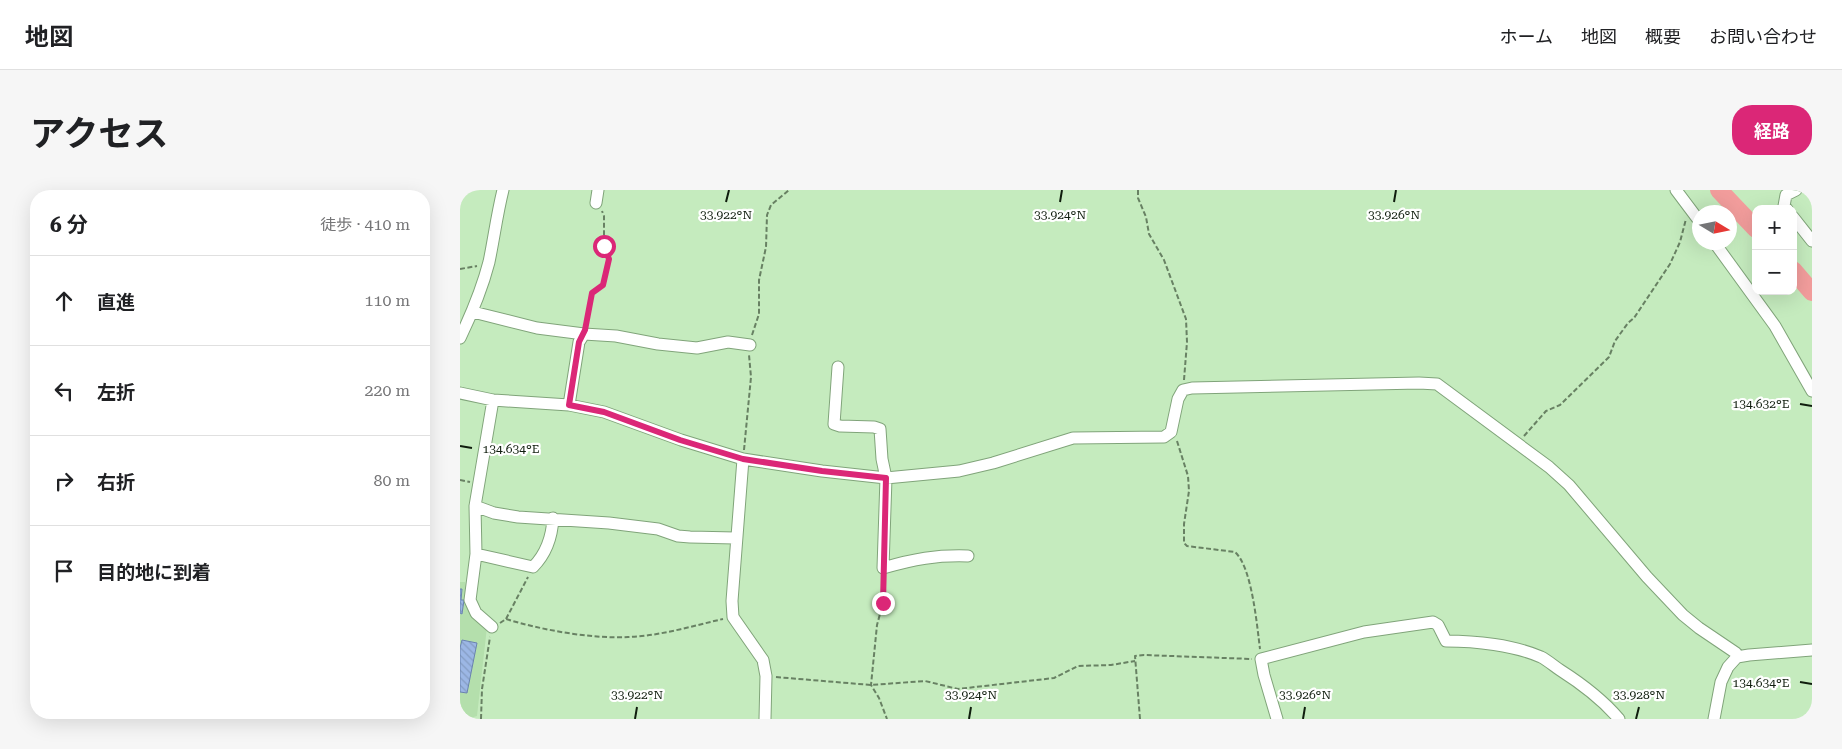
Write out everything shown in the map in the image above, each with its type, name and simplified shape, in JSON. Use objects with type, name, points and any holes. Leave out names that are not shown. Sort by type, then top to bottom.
[{"type":"street","points":[[460,338],[473,312],[488,266],[496,214],[504,190]]},
{"type":"street","points":[[596,203],[598,190]]},
{"type":"street","points":[[1676,190],[1691,210]]},
{"type":"street","points":[[1784,205],[1786,195],[1796,190]]},
{"type":"street","points":[[1797,222],[1812,241]]},
{"type":"street","points":[[1720,250],[1775,326],[1812,391]]},
{"type":"street","points":[[473,312],[537,328],[616,336],[697,348],[728,342],[750,345]]},
{"type":"street","points":[[569,405],[579,342],[584,334]]},
{"type":"street","points":[[838,367],[834,424],[880,429],[882,459],[886,478],[883,568],[908,560],[938,556],[968,556]]},
{"type":"street","points":[[460,393],[493,400],[569,405],[604,412],[672,437],[743,459],[886,478],[959,472],[1073,438],[1157,438],[1169,435],[1178,399],[1183,390],[1437,384],[1549,467],[1569,485],[1647,577],[1683,615],[1736,653],[1737,658]]},
{"type":"street","points":[[492,626],[476,613],[470,600],[476,554],[475,506],[493,400]]},
{"type":"street","points":[[743,459],[732,601],[733,617],[763,660],[766,676],[765,719]]},
{"type":"street","points":[[475,506],[494,513],[518,517],[553,518],[658,529],[678,536],[736,538]]},
{"type":"street","points":[[476,554],[533,567],[541,559],[550,538],[553,518]]},
{"type":"street","points":[[460,576],[473,578]]},
{"type":"street","points":[[1277,719],[1261,659],[1364,632],[1433,622],[1438,625],[1446,641],[1484,644],[1513,649],[1541,657],[1602,701],[1619,719]]},
{"type":"street","points":[[1714,719],[1721,682],[1728,667],[1737,658],[1749,655],[1812,650]]},
{"type":"path","points":[[743,459],[751,377],[750,345],[759,314],[759,280],[766,247],[767,215],[771,205],[789,190]]},
{"type":"path","points":[[1138,190],[1138,198],[1146,217],[1150,234],[1164,260],[1186,319],[1188,342],[1183,390]]},
{"type":"path","points":[[584,334],[592,293],[603,285],[609,259],[604,246],[604,216],[596,203]]},
{"type":"path","points":[[1517,443],[1546,411],[1565,402],[1608,358],[1615,341],[1628,322],[1634,318],[1670,264],[1691,210]]},
{"type":"path","points":[[460,270],[472,266],[488,266]]},
{"type":"path","points":[[1140,719],[1135,656],[1261,659],[1255,612],[1246,570],[1240,556],[1235,552],[1187,546],[1184,543],[1184,524],[1189,491],[1188,476],[1176,439],[1169,435]]},
{"type":"path","points":[[481,719],[482,689],[492,626],[506,619],[533,567]]},
{"type":"path","points":[[883,568],[884,596],[878,625],[871,685],[879,698],[887,719]]},
{"type":"path","points":[[506,619],[558,632],[627,638],[733,617]]},
{"type":"path","points":[[766,676],[871,685],[925,682],[958,689],[1054,678],[1078,666],[1111,665],[1135,661]]},
{"type":"shaded area","points":[[460,582],[465,582],[466,604],[487,627],[477,716],[467,719],[460,719]]},
{"type":"building","points":[[460,589],[462,589],[461,600],[464,600],[462,614],[460,613]]},
{"type":"building","points":[[462,640],[477,643],[467,693],[460,692],[460,648]]},
{"type":"waterway","points":[[1719,190],[1752,225]]},
{"type":"waterway","points":[[1797,275],[1812,292]]},
{"type":"route","points":[[604,246],[609,259],[603,285],[592,293],[584,334],[579,342],[569,405],[604,412],[638,426],[743,459],[886,478],[883,568],[885,589],[883,603]]}]
